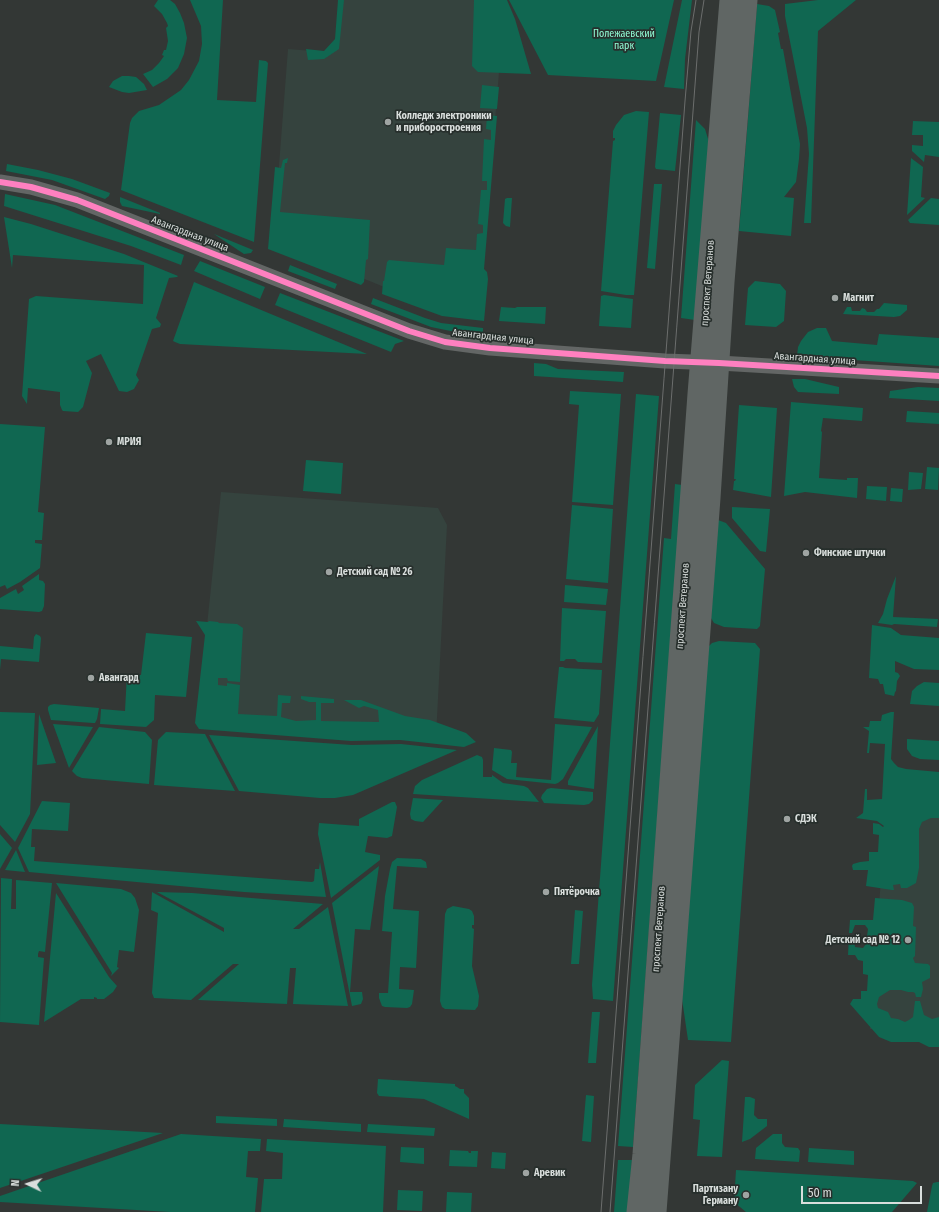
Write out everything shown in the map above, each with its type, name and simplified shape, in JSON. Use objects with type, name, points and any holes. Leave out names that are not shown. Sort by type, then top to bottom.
[{"type":"main road","name":"проспект Ветеранов","points":[[656,1212],[710,362],[730,0]]},
{"type":"main road","name":"проспект Ветеранов","points":[[637,1212],[710,362],[747,0]]},
{"type":"street","name":"Авангардная улица","points":[[0,182],[31,187],[76,200],[409,331],[445,342],[490,348],[666,362],[710,362],[939,376]]},
{"type":"shaded area","name":"Колледж электроники и приборостроения","points":[[340,0],[505,0],[479,314],[442,311],[273,243],[288,49],[325,52],[337,41]]},
{"type":"shaded area","name":"Детский сад № 26","points":[[221,492],[438,508],[447,525],[436,737],[197,721]]},
{"type":"shaded area","name":"Детский сад № 12","points":[[939,803],[939,1032],[870,1029],[883,851]]},
{"type":"green space","points":[[158,0],[170,0],[175,4],[184,23],[187,38],[184,54],[178,68],[167,79],[153,87],[143,74],[152,70],[159,63],[164,56],[162,55],[164,50],[166,50],[168,41],[166,28],[168,26],[167,23],[162,14],[154,6]]},
{"type":"green space","points":[[190,0],[223,0],[217,100],[256,102],[259,60],[266,61],[268,63],[254,242],[121,190],[130,123],[132,118],[139,111],[159,105],[181,90],[189,80],[199,61],[202,44],[201,26]]},
{"type":"green space","points":[[338,0],[344,0],[339,49],[324,59],[308,60],[306,49],[324,51],[335,39]]},
{"type":"green space","points":[[474,0],[507,0],[515,19],[531,74],[478,72],[472,66]]},
{"type":"green space","name":"Полежаевский парк","points":[[509,0],[674,0],[656,81],[548,75]]},
{"type":"green space","points":[[682,0],[692,0],[685,59],[684,89],[664,87]]},
{"type":"green space","points":[[818,0],[856,0],[818,31],[811,223],[804,223],[809,154],[807,128],[785,16],[785,4]]},
{"type":"green space","points":[[757,4],[769,6],[775,10],[780,32],[778,33],[781,49],[783,49],[800,144],[796,182],[784,197],[794,198],[791,236],[739,231]]},
{"type":"green space","points":[[122,76],[136,77],[144,84],[147,90],[129,93],[109,87],[113,81]]},
{"type":"green space","points":[[482,85],[499,87],[497,109],[480,108]]},
{"type":"green space","points":[[636,111],[649,112],[634,295],[626,295],[601,291],[613,141],[615,140],[615,138],[613,138],[613,131],[624,115]]},
{"type":"green space","points":[[660,113],[681,115],[675,171],[656,169],[655,167]]},
{"type":"green space","points":[[487,115],[497,116],[484,269],[487,272],[488,279],[484,321],[442,316],[382,294],[383,281],[387,262],[389,260],[444,265],[446,248],[476,250],[477,234],[483,233],[483,225],[478,224],[481,190],[487,190],[487,181],[482,181],[484,139],[491,140],[491,130],[486,129]]},
{"type":"green space","points":[[696,120],[705,129],[709,142],[695,320],[681,318]]},
{"type":"green space","points":[[913,121],[939,122],[939,157],[925,155],[924,162],[912,151],[912,145],[923,146],[923,135],[912,135]]},
{"type":"green space","points":[[288,158],[287,163],[285,163],[280,212],[370,220],[368,259],[366,260],[364,282],[361,285],[268,249],[275,167],[281,168],[283,160]]},
{"type":"green space","points":[[911,158],[923,167],[921,197],[925,198],[907,215]]},
{"type":"green space","points":[[7,164],[72,179],[110,193],[105,199],[52,180],[6,171]]},
{"type":"green space","points":[[654,184],[662,184],[655,269],[647,268]]},
{"type":"green space","points":[[5,194],[55,205],[184,255],[181,265],[131,246],[4,206]]},
{"type":"green space","points":[[120,197],[160,213],[160,214],[122,206]]},
{"type":"green space","points":[[512,198],[510,227],[503,223],[505,199]]},
{"type":"green space","points":[[931,198],[939,199],[939,225],[910,223],[908,220]]},
{"type":"green space","points":[[4,217],[31,224],[124,254],[178,276],[169,278],[156,318],[161,324],[160,327],[152,329],[136,375],[139,380],[134,389],[127,392],[119,391],[101,354],[86,361],[92,373],[83,407],[78,412],[62,410],[60,405],[60,392],[28,388],[27,404],[22,396],[29,299],[36,296],[143,304],[144,265],[13,255],[12,268]]},
{"type":"green space","points":[[214,234],[253,250],[251,253],[244,254]]},
{"type":"green space","points":[[200,261],[265,287],[260,299],[194,271]]},
{"type":"green space","points":[[290,265],[337,284],[335,289],[288,271]]},
{"type":"green space","points":[[755,281],[780,284],[786,291],[784,321],[776,327],[745,325],[748,288]]},
{"type":"green space","points":[[194,282],[367,354],[180,344],[175,342],[173,341]]},
{"type":"green space","points":[[280,293],[404,341],[395,344],[391,352],[275,305]]},
{"type":"green space","points":[[604,295],[633,299],[631,328],[599,326],[601,296]]},
{"type":"green space","points":[[373,298],[441,323],[483,328],[483,334],[482,336],[470,335],[431,327],[371,304]]},
{"type":"green space","points":[[884,303],[907,305],[907,310],[900,316],[894,317],[843,314],[847,307],[851,307],[852,311],[860,311],[862,308],[867,312],[874,312]]},
{"type":"green space","points":[[501,307],[546,307],[545,324],[499,321]]},
{"type":"green space","points":[[817,328],[826,328],[832,341],[877,345],[879,334],[939,338],[939,366],[797,356],[798,347],[801,341],[808,332]]},
{"type":"green space","points":[[534,363],[546,364],[558,369],[624,372],[623,382],[534,376]]},
{"type":"green space","points":[[792,379],[805,379],[839,387],[839,394],[798,392],[794,387]]},
{"type":"green space","points":[[918,387],[939,388],[939,401],[889,398],[890,391]]},
{"type":"green space","points":[[570,391],[621,394],[613,505],[572,502],[579,405],[569,404]]},
{"type":"green space","points":[[636,394],[659,396],[613,1001],[593,999],[592,985]]},
{"type":"green space","points":[[791,402],[863,408],[862,421],[823,418],[821,431],[819,478],[847,480],[847,478],[858,478],[857,498],[805,492],[784,496]]},
{"type":"green space","points":[[739,405],[777,408],[771,497],[733,490],[734,481],[736,479],[734,479]]},
{"type":"green space","points":[[907,411],[939,413],[939,424],[906,422]]},
{"type":"green space","points":[[0,424],[45,427],[38,512],[44,513],[42,540],[35,540],[35,543],[42,544],[40,568],[7,589],[5,585],[0,587]]},
{"type":"green space","points":[[306,460],[343,463],[341,494],[303,491]]},
{"type":"green space","points":[[927,467],[939,468],[938,490],[925,489]]},
{"type":"green space","points":[[909,472],[923,473],[921,489],[908,490]]},
{"type":"green space","points":[[675,484],[682,485],[633,1147],[618,1146],[664,538],[671,539]]},
{"type":"green space","points":[[867,486],[887,487],[886,501],[866,499]]},
{"type":"green space","points":[[891,488],[903,489],[902,502],[890,501]]},
{"type":"green space","points":[[572,505],[613,509],[608,583],[566,579]]},
{"type":"green space","points":[[732,507],[770,509],[766,552],[760,551],[732,518]]},
{"type":"green space","points":[[718,520],[726,523],[765,569],[760,626],[757,629],[724,627],[714,623],[711,618]]},
{"type":"green space","points":[[39,574],[39,580],[43,581],[45,584],[44,606],[42,611],[0,609],[0,598],[16,589],[18,594],[24,590],[22,586]]},
{"type":"green space","points":[[896,576],[893,617],[938,619],[937,627],[878,623],[883,614]]},
{"type":"green space","points":[[565,585],[608,589],[606,605],[564,602]]},
{"type":"green space","points":[[562,608],[606,611],[602,663],[578,662],[575,659],[560,661]]},
{"type":"green space","points":[[196,621],[237,624],[243,628],[240,682],[228,681],[227,678],[218,678],[218,685],[227,686],[227,683],[240,685],[238,714],[277,716],[278,695],[291,696],[290,703],[282,703],[281,717],[296,721],[316,720],[316,702],[309,702],[301,699],[301,696],[334,699],[334,703],[321,703],[321,721],[379,722],[378,710],[364,706],[359,708],[344,700],[361,700],[405,716],[430,720],[466,733],[476,742],[464,747],[400,740],[351,741],[199,729],[195,723],[205,635]]},
{"type":"green space","points":[[872,625],[891,628],[901,635],[939,638],[939,670],[914,669],[895,661],[895,672],[900,676],[897,681],[896,691],[894,696],[885,694],[883,684],[880,684],[878,679],[869,678]]},
{"type":"green space","points":[[146,633],[192,637],[186,697],[155,695],[154,720],[146,727],[100,724],[101,709],[125,711],[127,674],[141,675]]},
{"type":"green space","points":[[36,634],[41,638],[39,662],[1,659],[0,670],[0,646],[33,649],[34,637]]},
{"type":"green space","points":[[719,641],[755,643],[760,649],[731,1042],[688,1040],[682,999],[708,647],[712,643]]},
{"type":"green space","points":[[559,667],[602,670],[599,714],[594,722],[554,718]]},
{"type":"green space","points":[[924,682],[939,683],[939,706],[910,704],[912,691]]},
{"type":"green space","points":[[54,704],[99,708],[97,719],[95,723],[51,720],[48,707]]},
{"type":"green space","points":[[0,712],[35,713],[30,814],[15,842],[0,825]]},
{"type":"green space","points":[[894,712],[891,759],[894,763],[898,767],[906,769],[939,772],[939,818],[931,818],[922,822],[919,829],[919,868],[916,883],[907,888],[901,888],[900,884],[893,885],[894,890],[866,886],[868,870],[853,870],[852,866],[853,864],[869,861],[869,852],[878,852],[879,835],[873,834],[873,823],[879,824],[883,827],[884,826],[877,821],[856,818],[863,813],[865,789],[867,789],[867,800],[882,799],[885,744],[870,743],[869,753],[867,753],[869,731],[863,727],[869,727],[870,721],[881,721],[882,715]]},
{"type":"green space","points":[[39,714],[56,763],[37,765]]},
{"type":"green space","points":[[53,724],[93,727],[69,768]]},
{"type":"green space","points":[[555,724],[592,727],[563,779],[558,783],[555,784],[507,779],[492,770],[494,748],[511,750],[511,763],[517,763],[516,777],[551,780]]},
{"type":"green space","points":[[598,726],[594,789],[568,785],[568,781]]},
{"type":"green space","points":[[99,727],[145,732],[152,740],[149,784],[82,778],[77,776],[72,771]]},
{"type":"green space","points":[[166,732],[205,734],[235,791],[154,785],[158,740]]},
{"type":"green space","points":[[209,735],[352,745],[401,744],[457,750],[353,795],[335,798],[320,798],[239,791]]},
{"type":"green space","points":[[907,739],[939,741],[939,760],[920,759],[912,756],[907,749]]},
{"type":"green space","points":[[477,755],[482,757],[483,760],[483,777],[492,777],[492,775],[503,783],[524,786],[528,788],[539,802],[413,794],[415,786],[422,780]]},
{"type":"green space","points":[[551,788],[593,792],[593,800],[589,804],[584,805],[544,803],[541,798],[542,795],[547,789]]},
{"type":"green space","points":[[413,798],[443,800],[423,822],[411,819],[410,814]]},
{"type":"green space","points":[[42,801],[70,803],[68,831],[32,829],[31,847],[35,847],[34,861],[312,882],[314,881],[315,869],[319,869],[320,862],[326,897],[244,892],[29,872],[18,848]]},
{"type":"green space","points":[[392,802],[395,802],[397,807],[392,836],[387,838],[368,836],[365,852],[380,855],[380,860],[331,898],[318,834],[319,823],[359,826],[359,819]]},
{"type":"green space","points":[[0,834],[12,848],[0,869]]},
{"type":"green space","points":[[16,850],[25,872],[5,870]]},
{"type":"green space","points":[[397,858],[421,859],[426,862],[427,868],[397,866],[393,909],[419,911],[416,968],[400,967],[399,989],[414,990],[412,1004],[407,1008],[382,1006],[379,998],[379,993],[388,993],[392,932],[382,931],[385,896],[390,869],[392,862]]},
{"type":"green space","points":[[379,866],[370,930],[355,929],[350,992],[362,992],[363,999],[361,1004],[352,1006],[332,903]]},
{"type":"green space","points":[[1,878],[12,879],[11,909],[16,909],[16,880],[52,883],[45,952],[39,951],[38,954],[38,957],[44,958],[39,1025],[0,1022]]},
{"type":"green space","points":[[56,883],[121,889],[131,893],[135,898],[139,910],[134,952],[119,950],[117,967],[119,968],[111,976],[112,973]]},
{"type":"green space","points":[[152,892],[224,932],[224,928],[157,892],[192,893],[323,904],[293,929],[299,929],[328,907],[348,1006],[293,1004],[296,968],[290,968],[287,1004],[198,1000],[239,964],[233,964],[191,1000],[154,998],[152,993],[158,913],[151,910]]},
{"type":"green space","points":[[56,893],[109,977],[117,986],[113,992],[104,999],[97,999],[94,997],[94,999],[81,999],[44,1022]]},
{"type":"green space","points":[[875,898],[902,900],[912,903],[914,907],[913,926],[916,927],[915,956],[913,958],[915,963],[928,964],[930,966],[930,978],[922,982],[923,989],[921,997],[916,997],[915,993],[913,992],[890,990],[879,997],[877,1004],[878,1008],[888,1012],[891,1018],[905,1022],[913,1017],[915,1001],[920,1001],[924,1015],[932,1019],[939,1017],[939,1047],[929,1047],[919,1042],[891,1042],[879,1037],[850,1004],[853,999],[861,999],[861,991],[867,991],[868,975],[863,974],[863,961],[858,960],[855,955],[848,955],[849,936],[854,939],[855,947],[863,948],[866,944],[868,929],[865,925],[855,925],[852,933],[849,933],[850,920],[873,920]]},
{"type":"green space","points":[[453,906],[469,909],[472,911],[474,916],[474,925],[472,925],[472,928],[474,929],[472,966],[479,996],[478,1006],[475,1010],[445,1009],[442,1007],[440,1001],[445,914],[447,909]]},
{"type":"green space","points":[[575,910],[583,911],[579,964],[571,964]]},
{"type":"green space","points":[[592,1012],[600,1012],[596,1063],[588,1063]]},
{"type":"green space","points":[[722,1060],[729,1061],[722,1157],[697,1156],[700,1120],[693,1119],[695,1085]]},
{"type":"green space","points":[[378,1079],[455,1084],[455,1086],[460,1089],[464,1089],[464,1093],[469,1098],[469,1119],[424,1099],[379,1096],[377,1093]]},
{"type":"green space","points":[[586,1095],[594,1096],[591,1142],[582,1141]]},
{"type":"green space","points":[[745,1097],[755,1099],[754,1115],[758,1119],[767,1119],[767,1126],[750,1139],[742,1142]]},
{"type":"green space","points":[[216,1116],[277,1119],[277,1126],[216,1123]]},
{"type":"green space","points":[[284,1119],[361,1124],[361,1132],[283,1127]]},
{"type":"green space","points":[[0,1124],[163,1133],[0,1188]]},
{"type":"green space","points":[[368,1124],[435,1128],[434,1136],[367,1132]]},
{"type":"green space","points":[[181,1134],[261,1139],[260,1151],[248,1151],[246,1177],[258,1178],[255,1212],[170,1212],[0,1202],[0,1196]]},
{"type":"green space","points":[[773,1134],[782,1134],[782,1143],[785,1147],[798,1148],[800,1151],[799,1162],[755,1159],[756,1148]]},
{"type":"green space","points":[[267,1139],[386,1146],[383,1212],[261,1212],[264,1179],[282,1179],[283,1153],[266,1151]]},
{"type":"green space","points":[[401,1147],[424,1148],[424,1164],[400,1162]]},
{"type":"green space","points":[[809,1148],[854,1151],[854,1165],[808,1162]]},
{"type":"green space","points":[[450,1150],[468,1151],[469,1153],[471,1153],[471,1151],[478,1151],[477,1167],[449,1166]]},
{"type":"green space","points":[[492,1152],[506,1153],[505,1169],[491,1168]]},
{"type":"green space","points":[[618,1160],[632,1160],[628,1212],[614,1212]]},
{"type":"green space","points":[[736,1170],[913,1181],[917,1183],[892,1212],[746,1212],[734,1202]]},
{"type":"green space","points":[[939,1182],[939,1212],[927,1212],[933,1183]]},
{"type":"green space","points":[[398,1190],[423,1191],[422,1211],[397,1210]]},
{"type":"green space","points":[[447,1192],[472,1193],[471,1212],[446,1212]]},
{"type":"tram line","points":[[601,1212],[685,101],[691,31],[696,0]]},
{"type":"tram line","points":[[610,1212],[699,32],[704,0]]},
{"type":"cycle path","points":[[0,182],[31,187],[77,200],[409,331],[445,342],[490,348],[665,361],[939,376]]},
{"type":"place","name":"Колледж электроники и приборостроения","points":[[388,122]]},
{"type":"place","name":"Магнит","points":[[835,298]]},
{"type":"place","name":"МРИЯ","points":[[109,442]]},
{"type":"place","name":"Финские штучки","points":[[806,553]]},
{"type":"place","name":"Детский сад № 26","points":[[329,572]]},
{"type":"place","name":"Авангард","points":[[91,678]]},
{"type":"place","name":"СДЭК","points":[[787,819]]},
{"type":"place","name":"Пятёрочка","points":[[546,892]]},
{"type":"place","name":"Детский сад № 12","points":[[908,940]]},
{"type":"place","name":"Аревик","points":[[526,1173]]},
{"type":"place","name":"Партизану Герману","points":[[746,1195]]}]
